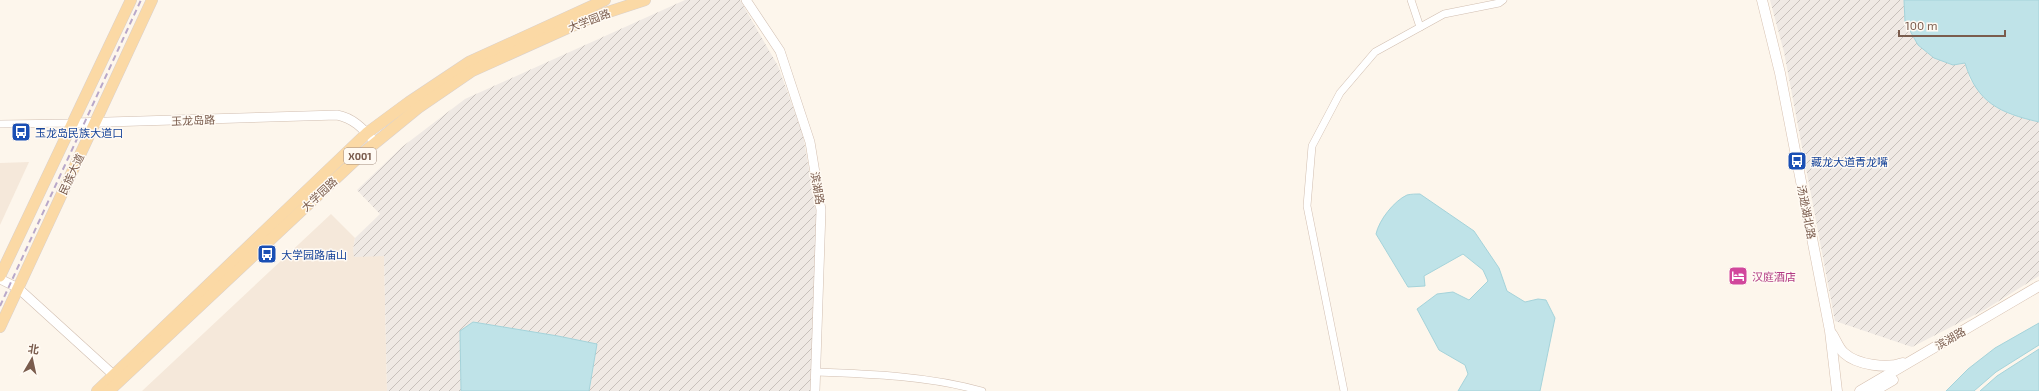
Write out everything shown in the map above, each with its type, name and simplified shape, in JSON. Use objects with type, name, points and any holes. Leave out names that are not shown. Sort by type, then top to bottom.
[{"type":"main road","name":"民族大道","points":[[0,278],[131,0]]},
{"type":"main road","name":"民族大道","points":[[0,327],[152,0]]},
{"type":"main road","name":"大学园路","points":[[109,391],[117,378],[367,133],[469,62],[605,0]]},
{"type":"main road","name":"大学园路","points":[[97,391],[117,378],[376,143],[418,108],[472,71],[590,18],[645,0]]},
{"type":"main road","name":"汤逊湖北路","points":[[1762,0],[1780,73],[1830,331],[1837,391]]},
{"type":"main road","name":"滨湖路","points":[[1860,391],[2039,286]]},
{"type":"main road","name":"滨湖路","points":[[1874,391],[2039,293]]},
{"type":"main road","name":"汤逊湖北路","points":[[1830,331],[1844,353],[1858,361],[1875,364],[1899,365],[1913,360]]},
{"type":"street","name":"滨湖路","points":[[746,0],[780,51],[810,142],[821,210],[815,391]]},
{"type":"street","points":[[1411,0],[1420,27]]},
{"type":"street","points":[[1344,391],[1307,206],[1312,146],[1340,93],[1375,52],[1444,14],[1499,3],[1503,0]]},
{"type":"street","name":"玉龙岛路","points":[[0,124],[95,123],[337,115],[347,116],[376,143]]},
{"type":"street","points":[[0,278],[18,288],[117,378]]},
{"type":"street","points":[[816,372],[885,375],[955,384],[982,391]]},
{"type":"shaded area","points":[[685,0],[740,0],[778,66],[803,135],[818,222],[813,391],[387,391],[384,256],[354,257],[353,250],[355,238],[380,214],[357,190],[402,147],[465,99]]},
{"type":"shaded area","points":[[1770,0],[1904,0],[1905,22],[1918,45],[1934,58],[1965,63],[1970,80],[2009,114],[2039,122],[2039,276],[1986,309],[1912,347],[1835,321],[1784,52]]},
{"type":"shaded area","points":[[29,162],[0,225],[0,163]]},
{"type":"shaded area","points":[[331,214],[355,238],[353,250],[384,255],[387,391],[142,391]]},
{"type":"water","points":[[1904,0],[2039,0],[2039,122],[2013,115],[1992,104],[1983,97],[1970,77],[1965,63],[1953,65],[1934,58],[1918,45],[1905,22]]},
{"type":"water","points":[[1420,194],[1474,231],[1499,268],[1507,291],[1525,302],[1538,299],[1546,300],[1555,318],[1540,391],[1458,391],[1468,374],[1465,365],[1439,350],[1417,309],[1437,294],[1453,292],[1469,300],[1488,281],[1483,270],[1463,254],[1424,276],[1425,286],[1408,287],[1376,234],[1380,223],[1392,206],[1407,195]]},
{"type":"water","points":[[473,322],[597,344],[589,391],[461,391],[460,331]]},
{"type":"water","points":[[2039,323],[2039,345],[1996,372],[1974,391],[1946,391],[1968,369],[1995,348]]},
{"type":"water","points":[[2039,349],[2039,391],[1980,391],[1997,376]]},
{"type":"railway","points":[[0,306],[141,0]]},
{"type":"place","name":"玉龙岛民族大道口","points":[[21,132]]},
{"type":"place","name":"藏龙大道青龙嘴","points":[[1797,161]]},
{"type":"place","name":"大学园路庙山","points":[[267,254]]},
{"type":"place","name":"汉庭酒店","points":[[1738,276]]}]
